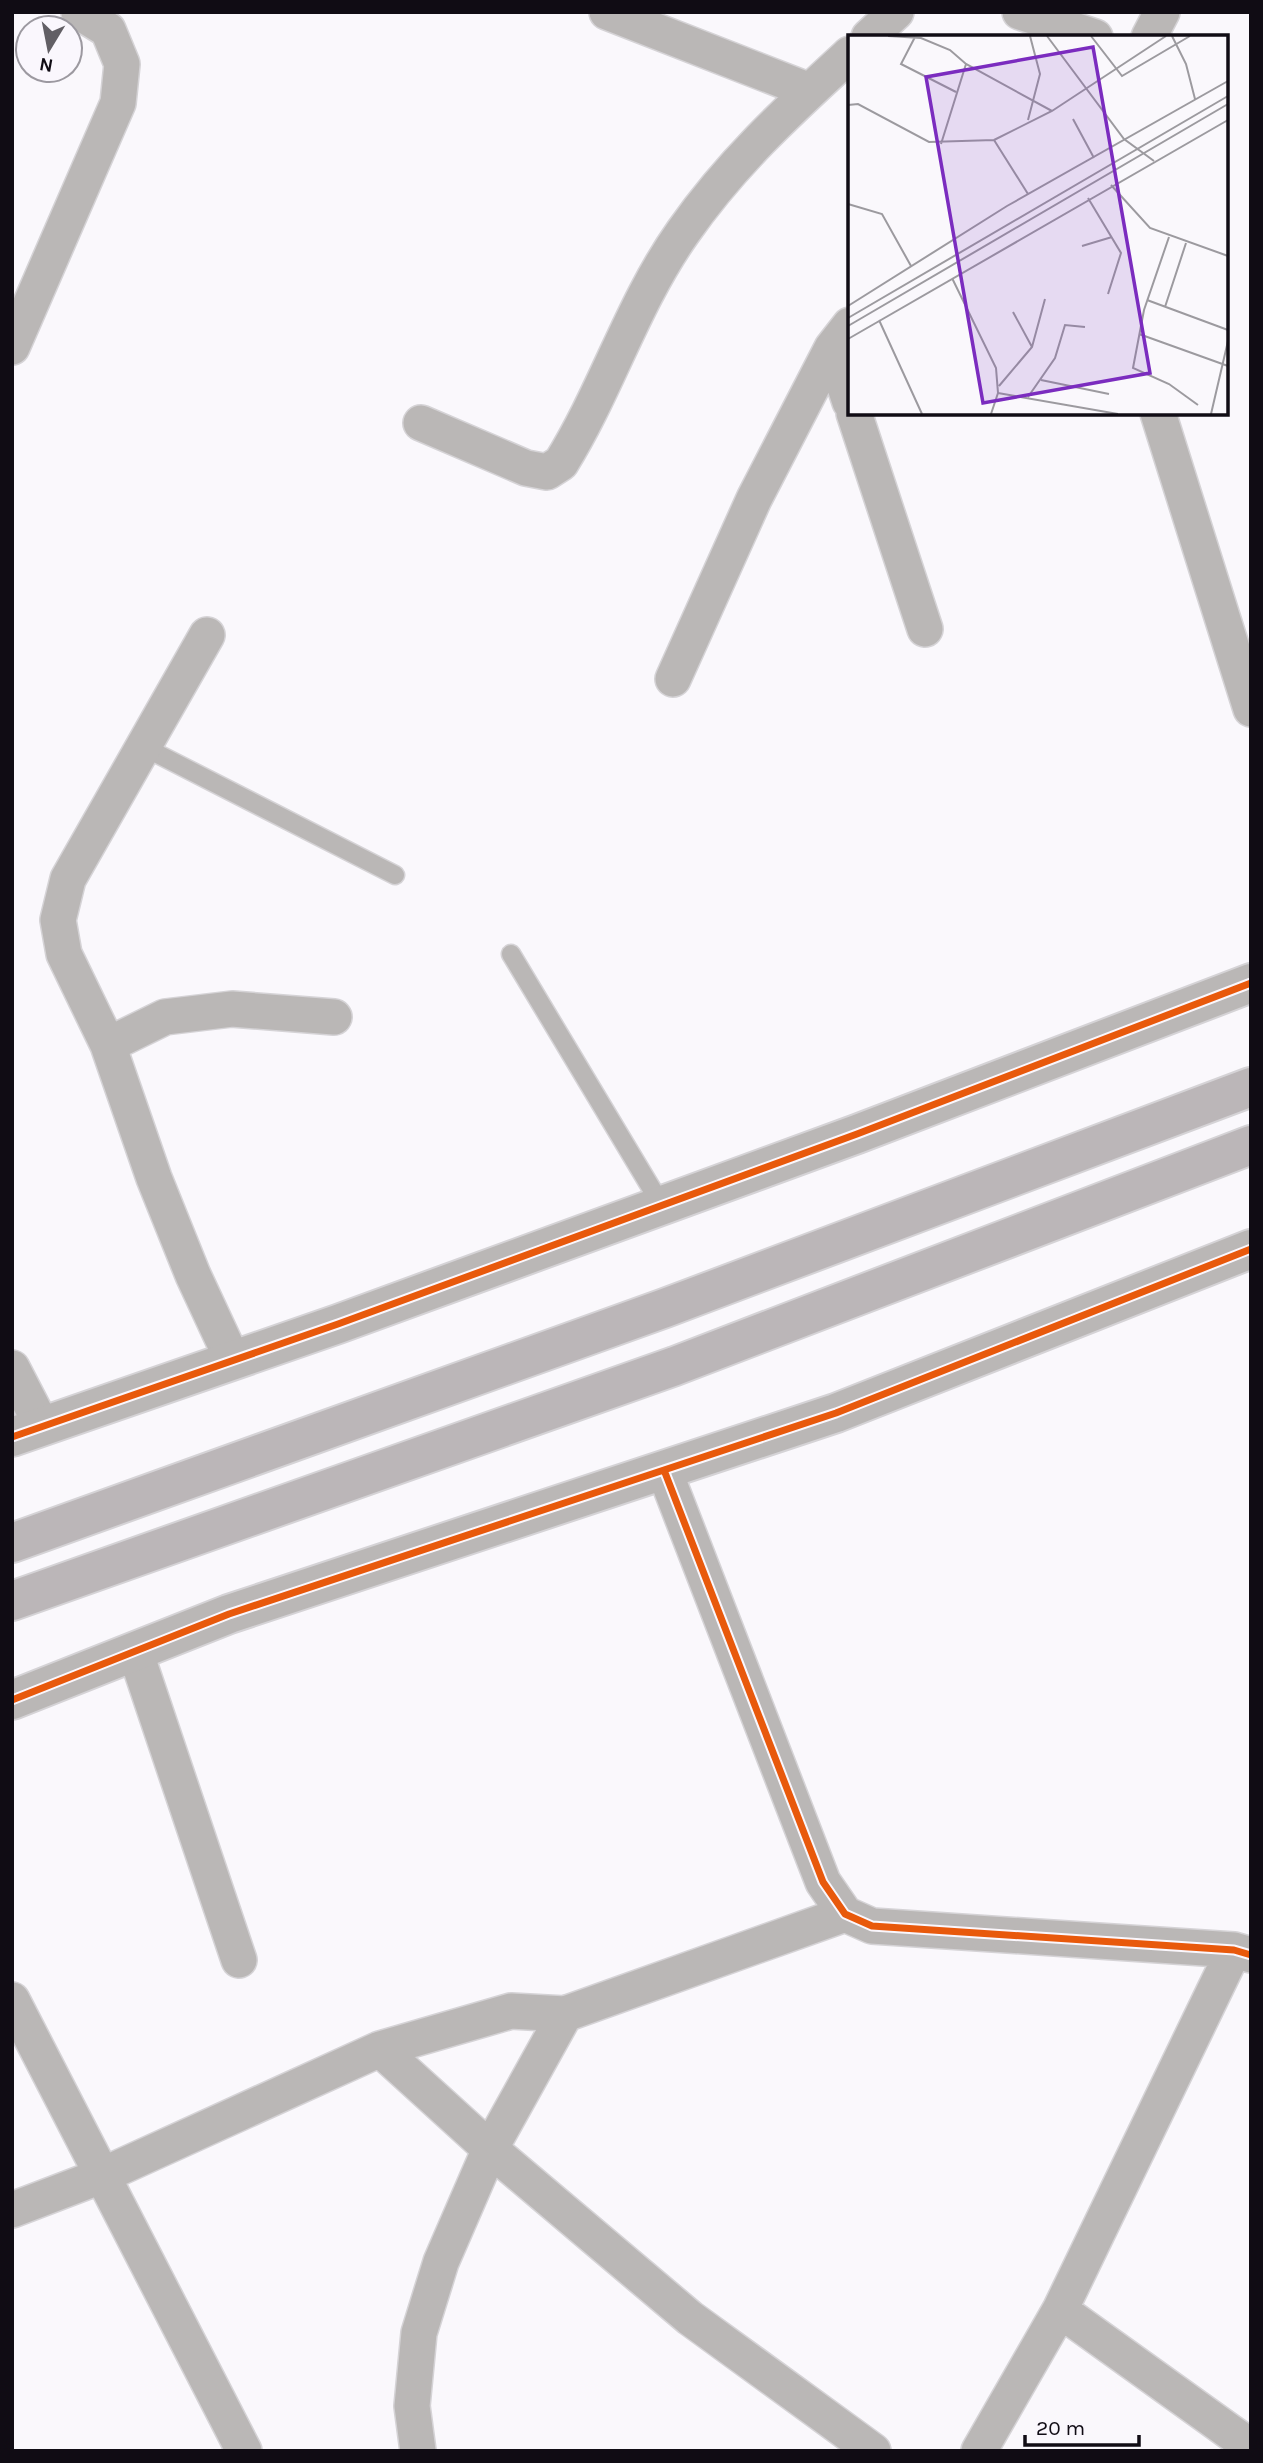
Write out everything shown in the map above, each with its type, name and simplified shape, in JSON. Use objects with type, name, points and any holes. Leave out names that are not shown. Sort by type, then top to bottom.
[{"type":"highway","points":[[12,1542],[665,1308],[1251,1087]]},
{"type":"highway","points":[[12,1601],[676,1366],[1251,1145]]},
{"type":"street","points":[[12,347],[21,299],[118,103],[122,64],[108,30],[79,12]]},
{"type":"street","points":[[607,12],[810,91]]},
{"type":"street","points":[[871,35],[896,12]]},
{"type":"street","points":[[1020,12],[1089,35]]},
{"type":"street","points":[[1150,35],[1161,12]]},
{"type":"street","points":[[421,423],[526,468],[547,472],[561,463],[642,301],[682,233],[744,153],[848,56]]},
{"type":"street","points":[[841,337],[848,388]]},
{"type":"street","points":[[673,679],[754,499],[841,337]]},
{"type":"street","points":[[855,415],[925,629]]},
{"type":"street","points":[[1158,415],[1251,709]]},
{"type":"street","points":[[207,635],[68,880],[58,919],[64,954],[108,1045],[154,1178],[193,1275],[233,1361]]},
{"type":"street","points":[[12,1368],[27,1431],[233,1361],[662,1206],[1251,984]]},
{"type":"street","points":[[108,1045],[165,1017],[232,1009],[334,1017]]},
{"type":"street","points":[[12,1700],[229,1614],[836,1413],[1251,1249]]},
{"type":"street","points":[[664,1470],[822,1882],[845,1914],[872,1926],[1242,1953],[1060,2310],[979,2451]]},
{"type":"street","points":[[135,1651],[239,1960]]},
{"type":"street","points":[[12,2210],[101,2176],[380,2049],[512,2011],[565,2014],[845,1914]]},
{"type":"street","points":[[12,2000],[244,2451]]},
{"type":"street","points":[[418,2451],[412,2406],[419,2333],[441,2262],[489,2149],[565,2014]]},
{"type":"street","points":[[380,2049],[489,2149],[690,2318],[873,2451]]},
{"type":"street","points":[[1060,2310],[1251,2447]]},
{"type":"lane","points":[[144,747],[395,875]]},
{"type":"lane","points":[[511,954],[662,1206]]},
{"type":"cycle path","points":[[12,1437],[338,1324],[857,1134],[1251,983]]},
{"type":"cycle path","points":[[12,1700],[229,1614],[836,1413],[1251,1249]]},
{"type":"cycle path","points":[[664,1470],[823,1882],[845,1914],[872,1926],[1234,1950],[1251,1955]]}]
